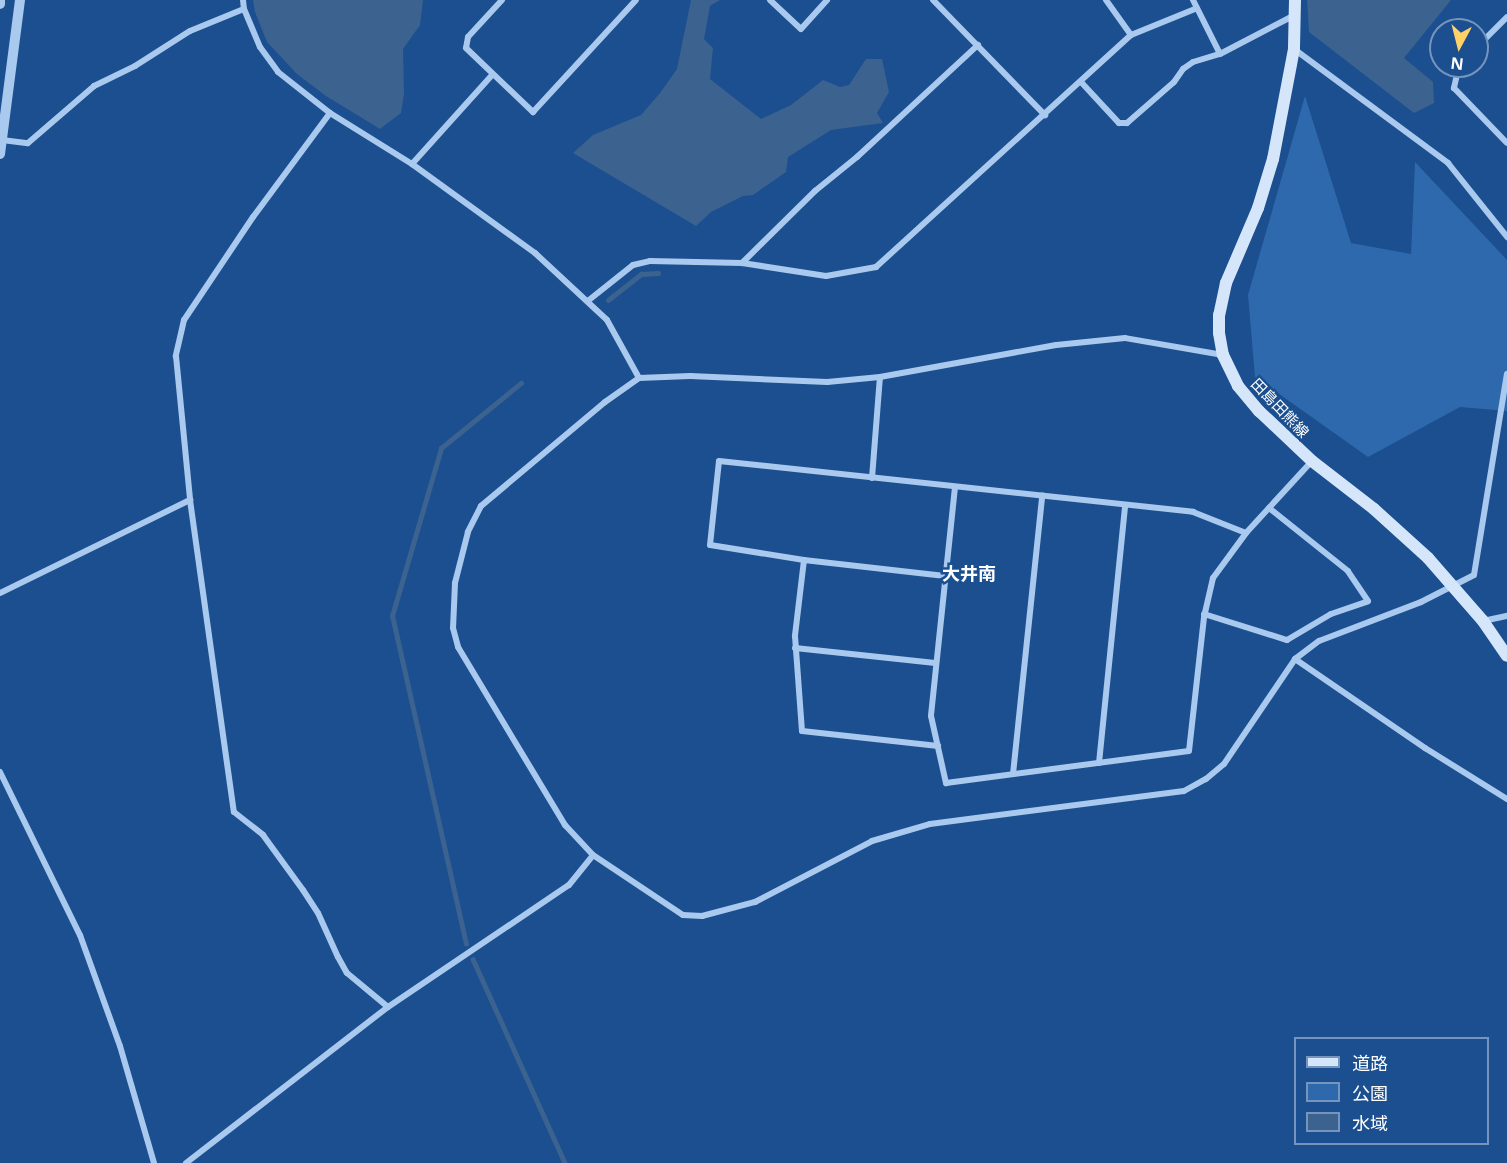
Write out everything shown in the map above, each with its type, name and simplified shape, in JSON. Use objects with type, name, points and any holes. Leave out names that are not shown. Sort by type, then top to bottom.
[{"type":"main road","name":"田島田熊線","points":[[1295,0],[1294,49],[1273,159],[1258,208],[1226,284],[1219,324],[1223,355],[1238,386],[1259,411],[1312,461],[1374,509],[1428,558],[1483,621],[1507,656]]},
{"type":"street","points":[[0,154],[20,0]]},
{"type":"street","points":[[243,0],[243,9],[260,47],[279,72],[330,113],[412,164],[535,253],[589,300],[608,320],[639,378]]},
{"type":"street","points":[[502,0],[468,37],[466,48],[533,112],[636,0]]},
{"type":"street","points":[[770,0],[801,29],[827,0]]},
{"type":"street","points":[[933,0],[1044,115]]},
{"type":"street","points":[[1106,0],[1131,35]]},
{"type":"street","points":[[1193,0],[1220,54]]},
{"type":"street","points":[[589,300],[633,265],[650,261],[742,263],[826,276],[876,267],[1131,35],[1197,8]]},
{"type":"street","points":[[2,140],[28,143],[94,86],[135,66],[190,31],[243,9]]},
{"type":"street","points":[[1081,82],[1119,123],[1127,123],[1193,62],[1220,54],[1295,15]]},
{"type":"street","points":[[1489,35],[1507,17]]},
{"type":"street","points":[[742,263],[815,191],[857,157],[978,45]]},
{"type":"street","points":[[1294,49],[1448,163],[1507,237]]},
{"type":"street","points":[[412,164],[492,75]]},
{"type":"street","points":[[1456,78],[1454,88],[1507,143]]},
{"type":"street","points":[[330,113],[253,216],[184,320],[176,356],[190,500],[234,812],[263,835],[303,890],[318,913],[347,973],[388,1007]]},
{"type":"street","points":[[1223,355],[1125,339],[1056,345],[880,377],[827,382],[690,376],[639,378],[606,402],[481,506],[468,532],[455,583],[453,628],[458,647],[565,825],[592,855],[683,915],[702,916],[755,902],[872,841],[930,824],[1184,791],[1206,779],[1224,764],[1295,659],[1319,642],[1454,586],[1474,575],[1504,417],[1507,374]]},
{"type":"street","points":[[872,478],[880,377]]},
{"type":"street","points":[[945,576],[804,560],[710,545],[719,461],[1193,512],[1246,533]]},
{"type":"street","points":[[955,487],[931,716],[946,783],[1189,751],[1204,614],[1213,578],[1246,533],[1312,461]]},
{"type":"street","points":[[1013,774],[1042,496]]},
{"type":"street","points":[[0,592],[190,500]]},
{"type":"street","points":[[1098,763],[1125,506]]},
{"type":"street","points":[[1204,614],[1287,640],[1331,614],[1368,601],[1348,571],[1269,508]]},
{"type":"street","points":[[804,560],[795,648],[802,731],[938,746]]},
{"type":"street","points":[[1483,621],[1507,616]]},
{"type":"street","points":[[795,648],[935,663]]},
{"type":"street","points":[[1295,659],[1425,748],[1507,799]]},
{"type":"street","points":[[0,772],[80,935],[120,1046],[154,1163]]},
{"type":"street","points":[[186,1163],[388,1007],[569,885],[592,855]]},
{"type":"green space","points":[[1305,96],[1351,243],[1411,254],[1415,162],[1507,260],[1507,411],[1460,407],[1368,457],[1255,377],[1248,295]]},
{"type":"water","points":[[253,0],[423,0],[420,25],[403,49],[404,94],[401,113],[380,129],[326,96],[297,74],[267,42],[255,12]]},
{"type":"water","points":[[691,0],[720,0],[710,6],[704,39],[713,48],[710,79],[761,119],[791,105],[823,80],[840,87],[849,85],[866,59],[882,59],[889,92],[877,113],[883,123],[831,130],[788,157],[786,172],[753,195],[743,196],[711,212],[696,226],[573,153],[593,135],[641,115],[660,93],[677,69]]},
{"type":"water","points":[[1307,0],[1451,0],[1436,18],[1429,18],[1429,27],[1404,58],[1433,82],[1434,103],[1414,113],[1309,32]]},
{"type":"waterway","points":[[608,300],[641,274],[658,273]]},
{"type":"waterway","points":[[466,944],[392,616],[441,448],[521,383]]},
{"type":"waterway","points":[[473,959],[565,1163]]},
{"type":"district","name":"大井南","points":[[969,573]]}]
